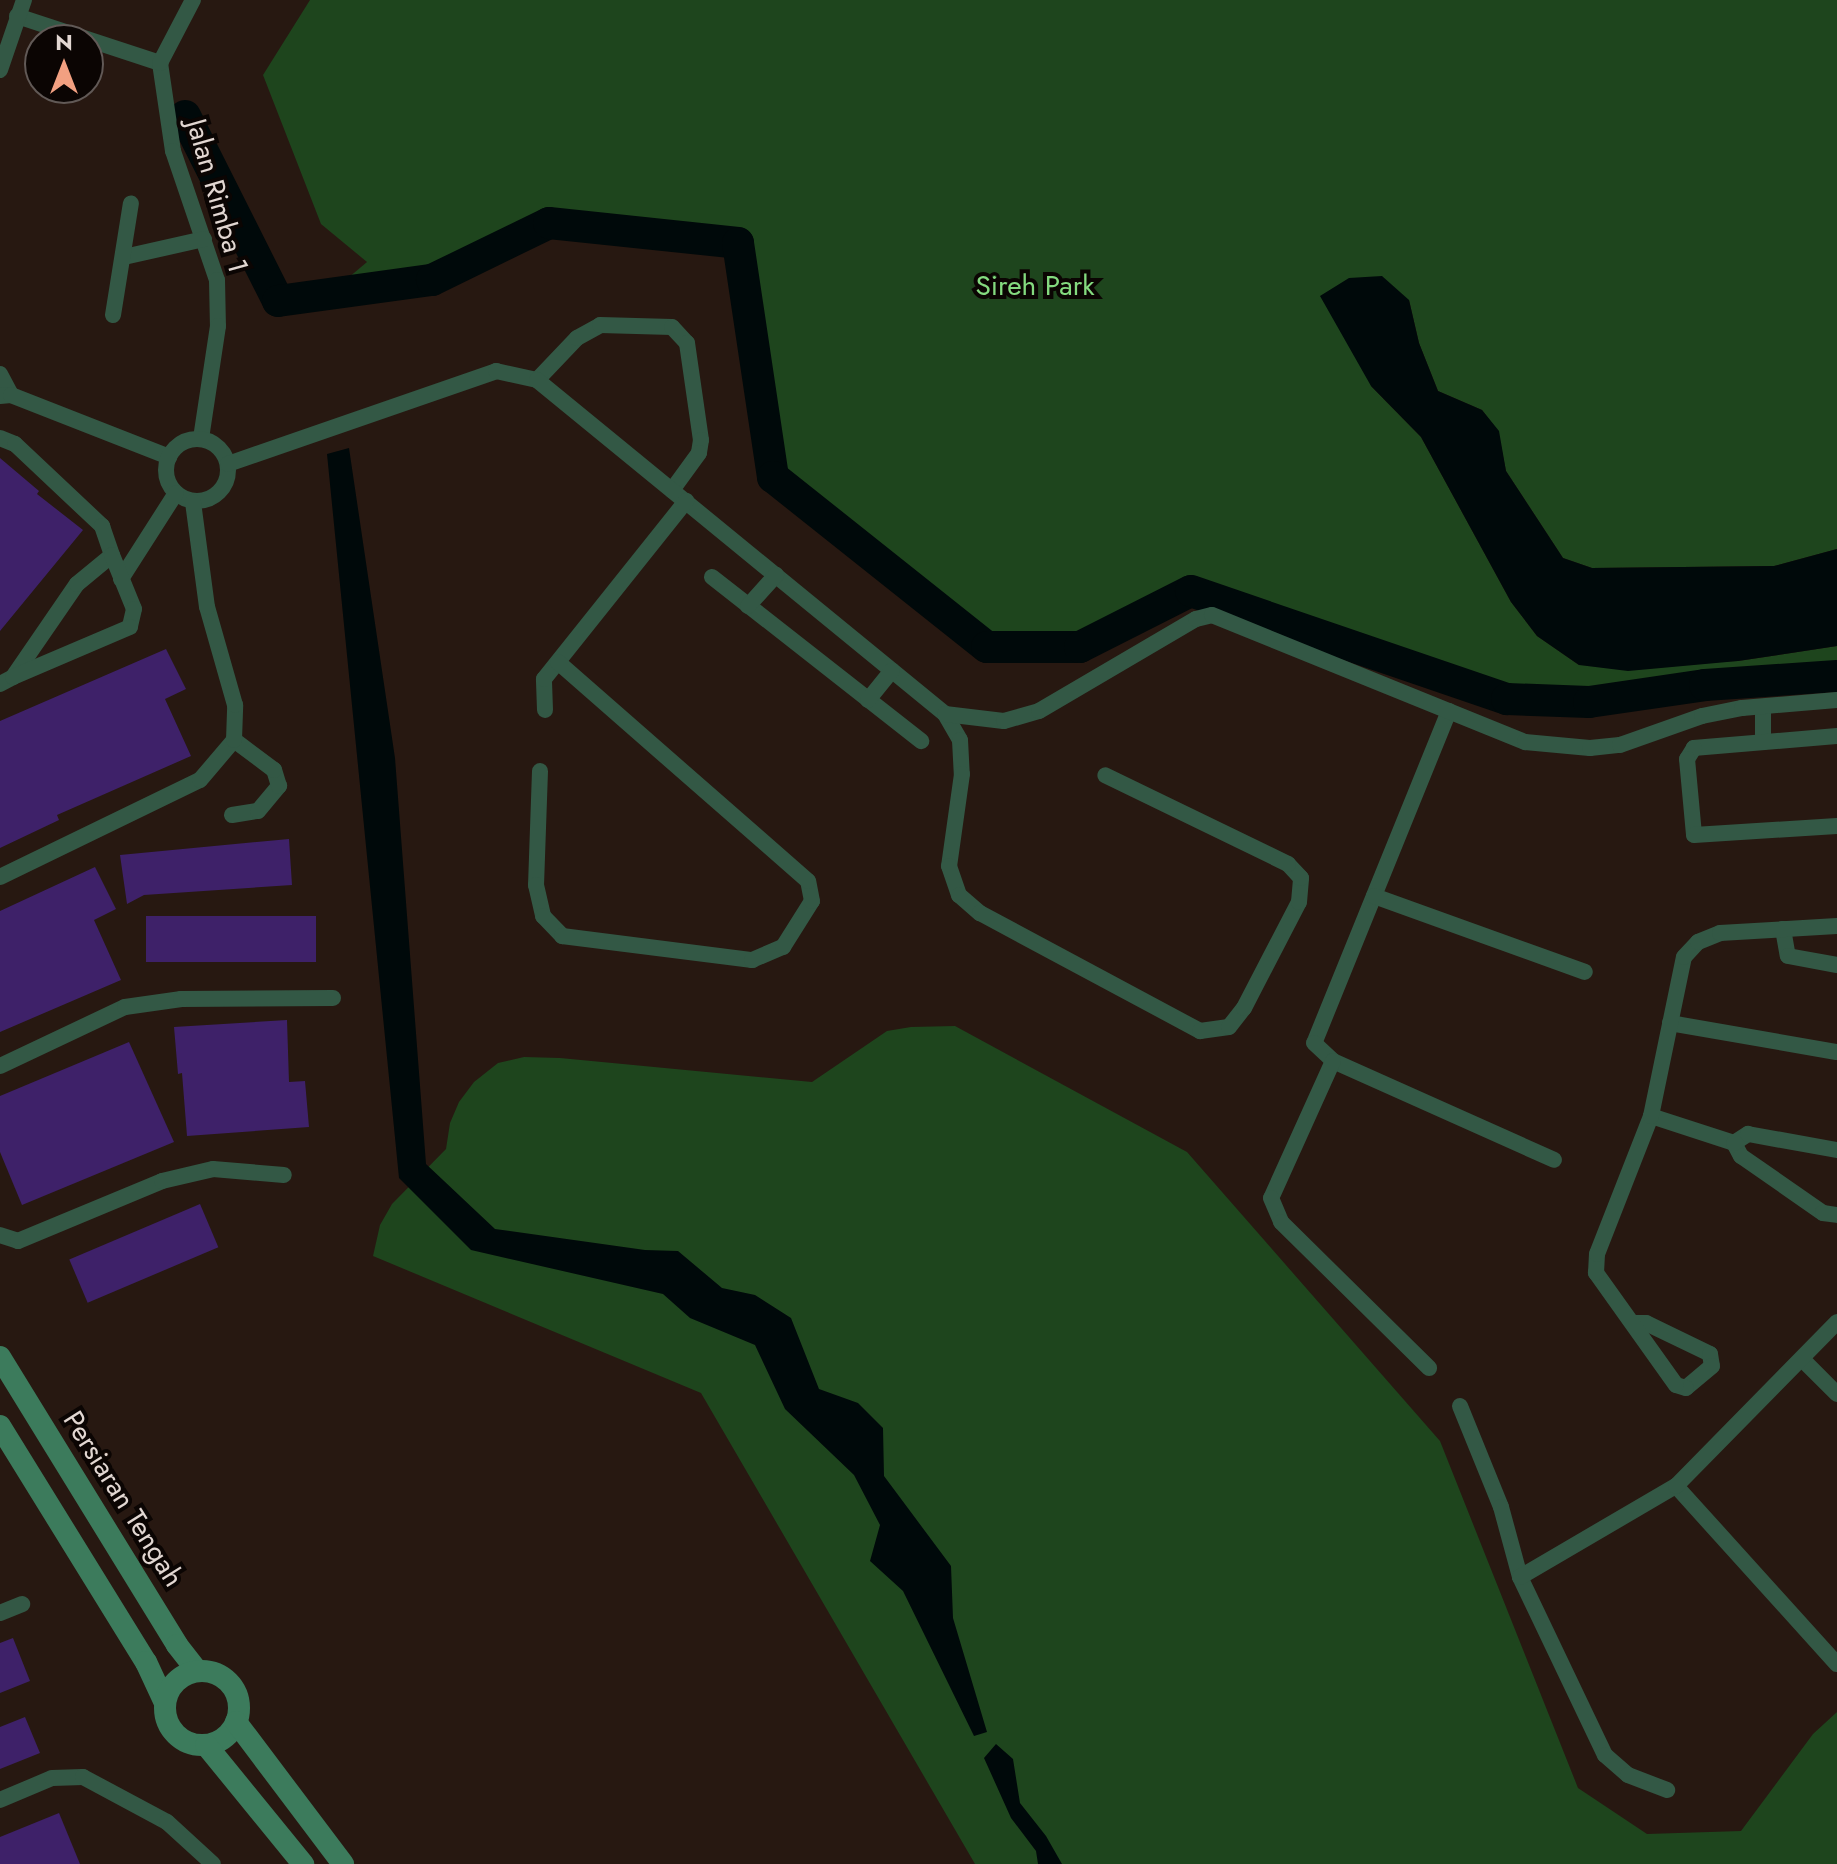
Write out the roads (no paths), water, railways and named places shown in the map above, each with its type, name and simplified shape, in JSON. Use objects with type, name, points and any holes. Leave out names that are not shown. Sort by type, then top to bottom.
[{"type":"street","points":[[0,70],[20,8],[160,63],[193,0]]},
{"type":"street","name":"Jalan Rimba 1","points":[[160,63],[173,151],[217,280],[218,326],[201,439]]},
{"type":"street","points":[[113,315],[131,203]]},
{"type":"street","points":[[124,257],[204,239]]},
{"type":"street","points":[[537,380],[577,338],[600,325],[672,327],[687,343],[701,440],[699,453],[672,490]]},
{"type":"street","points":[[228,464],[496,371],[537,380],[945,714],[960,740],[962,762],[949,866],[959,895],[980,913],[1200,1031],[1229,1027],[1244,1008],[1299,902],[1301,878],[1288,864],[1105,775]]},
{"type":"street","points":[[0,374],[6,395],[169,457]]},
{"type":"street","points":[[0,438],[15,444],[102,526],[134,609],[133,621],[126,631],[6,681]]},
{"type":"street","points":[[201,439],[219,447],[228,464],[229,474],[220,492],[203,501],[193,502],[176,493],[166,476],[169,457],[182,443],[201,439]]},
{"type":"street","points":[[121,579],[176,493]]},
{"type":"street","points":[[545,710],[544,679],[686,501]]},
{"type":"street","points":[[0,877],[200,780],[234,740],[235,705],[207,607],[193,502]]},
{"type":"street","points":[[6,681],[77,584],[112,555]]},
{"type":"street","points":[[748,606],[776,575]]},
{"type":"street","points":[[712,577],[921,741]]},
{"type":"street","points":[[945,714],[1004,721],[1039,711],[1196,619],[1212,615],[1525,742],[1590,748],[1620,745],[1702,716],[1837,700]]},
{"type":"street","points":[[540,771],[536,885],[543,916],[562,936],[752,960],[783,947],[812,901],[808,881],[558,662]]},
{"type":"street","points":[[868,700],[892,670]]},
{"type":"street","points":[[1763,707],[1763,742]]},
{"type":"street","points":[[1449,711],[1314,1043],[1333,1061],[1554,1160]]},
{"type":"street","points":[[1837,736],[1688,752],[1694,835],[1837,826]]},
{"type":"street","points":[[232,815],[258,811],[279,786],[274,770],[234,740]]},
{"type":"street","points":[[1374,896],[1585,972]]},
{"type":"street","points":[[1635,1323],[1646,1323],[1710,1354],[1712,1366],[1681,1388],[1638,1333],[1635,1323],[1603,1287],[1596,1273],[1597,1254],[1651,1116],[1684,957],[1698,942],[1720,933],[1837,926]]},
{"type":"street","points":[[1783,929],[1788,956],[1837,965]]},
{"type":"street","points":[[0,1066],[125,1007],[181,999],[333,998]]},
{"type":"street","points":[[1670,1023],[1837,1052]]},
{"type":"street","points":[[1333,1061],[1271,1198],[1281,1222],[1429,1368]]},
{"type":"street","points":[[1651,1116],[1734,1143],[1741,1156],[1823,1213],[1837,1215]]},
{"type":"street","points":[[1734,1143],[1748,1134],[1837,1150]]},
{"type":"street","points":[[3,1237],[29,1237],[162,1181],[213,1169],[284,1175]]},
{"type":"street","points":[[1520,1577],[1676,1486],[1837,1322]]},
{"type":"street","name":"Persiaran Tengah","points":[[0,1357],[169,1632],[197,1671]]},
{"type":"street","points":[[1803,1360],[1837,1394]]},
{"type":"street","points":[[1460,1406],[1501,1507],[1520,1577],[1605,1755],[1628,1775],[1667,1790]]},
{"type":"street","points":[[0,1426],[146,1662],[165,1703],[172,1731],[188,1742],[206,1745],[225,1738],[236,1722],[239,1703],[232,1685],[216,1673],[197,1671],[179,1678],[165,1703]]},
{"type":"street","points":[[1676,1486],[1837,1664]]},
{"type":"street","points":[[0,1613],[22,1604]]},
{"type":"street","points":[[236,1722],[343,1864]]},
{"type":"street","points":[[206,1745],[303,1864]]},
{"type":"street","points":[[0,1800],[52,1778],[83,1777],[167,1822],[213,1864]]},
{"type":"waterway","points":[[185,116],[278,301],[432,280],[549,223],[738,243],[773,477],[987,647],[1080,647],[1191,591],[1507,699],[1589,702],[1705,685],[1837,676]]},
{"type":"park label","name":"Sireh Park","points":[[1035,286]]}]
